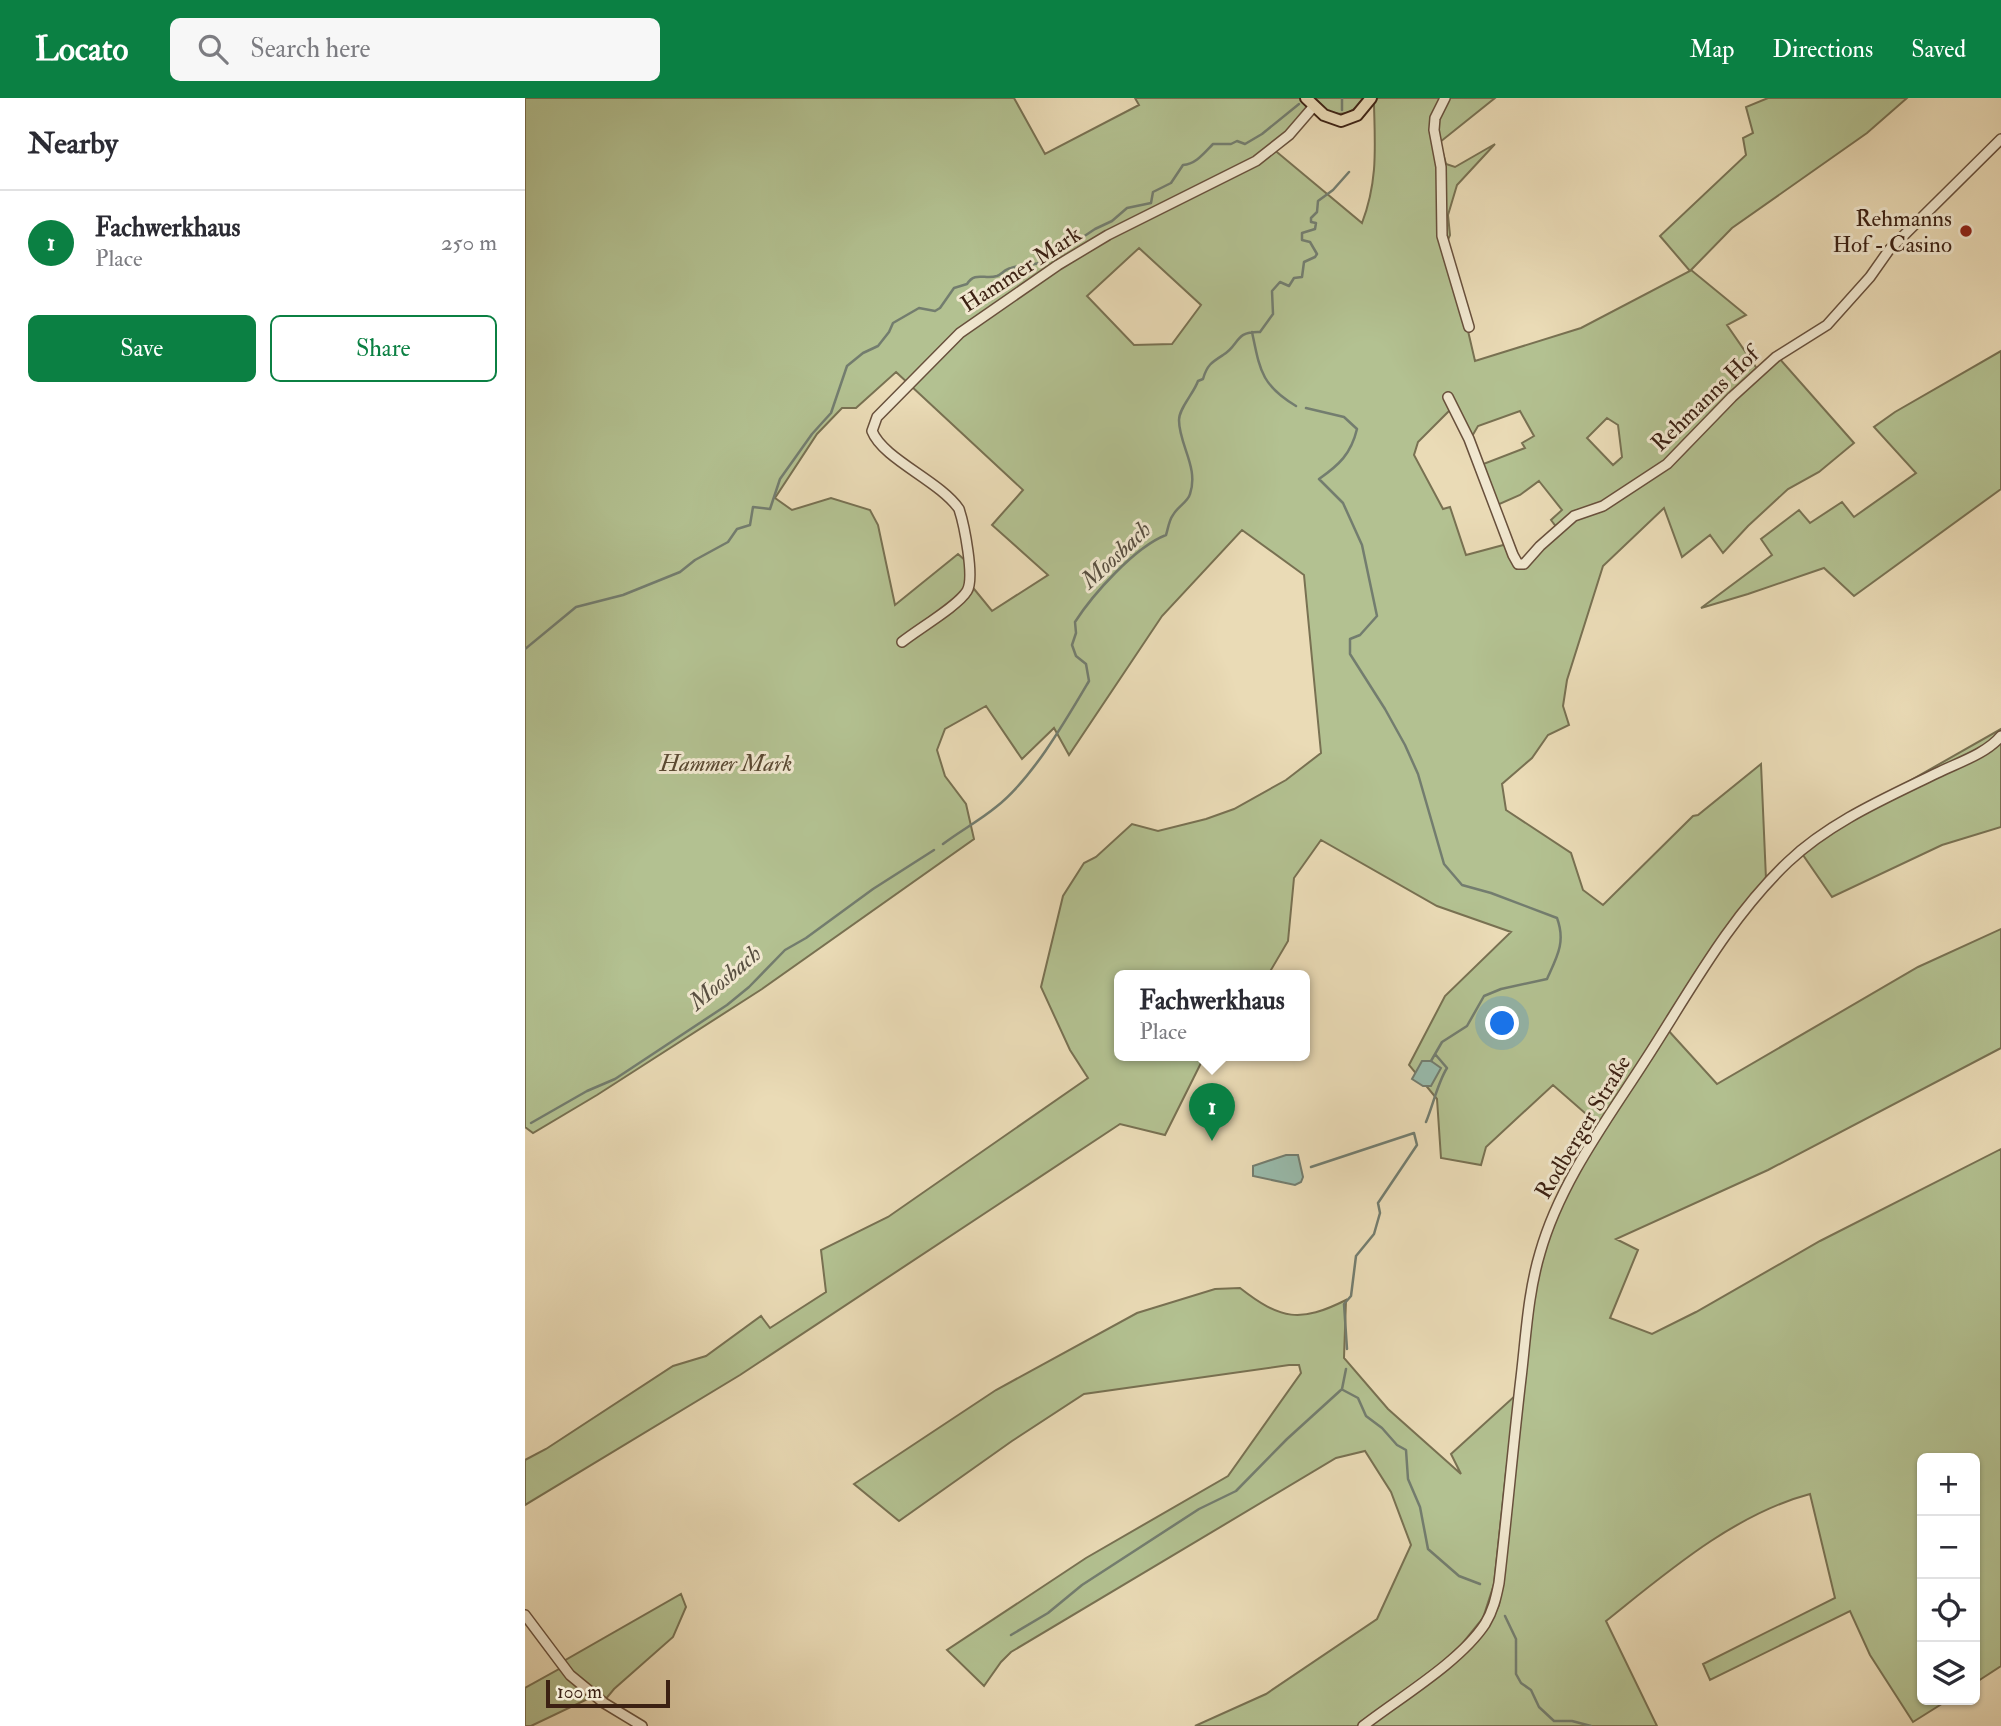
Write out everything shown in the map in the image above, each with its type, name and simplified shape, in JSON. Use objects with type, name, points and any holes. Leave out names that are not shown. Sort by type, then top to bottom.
[{"type":"main road","points":[[1310,102],[1330,118],[1344,121],[1357,115],[1371,98]]},
{"type":"street","points":[[1445,98],[1435,118],[1434,131],[1441,167],[1442,236],[1469,327]]},
{"type":"street","name":"Hammer Mark","points":[[902,642],[961,599],[969,588],[970,570],[959,509],[931,481],[901,461],[875,438],[872,431],[877,417],[960,333],[1058,265],[1108,235],[1256,161],[1289,135],[1310,102]]},
{"type":"street","name":"Rehmanns Hof","points":[[1448,397],[1469,439],[1513,555],[1518,564],[1524,564],[1574,516],[1603,506],[1667,464],[1732,397],[1776,357],[1826,325],[1870,277],[1889,250],[2001,139]]},
{"type":"street","name":"Rodberger Straße","points":[[1363,1726],[1460,1652],[1484,1624],[1494,1606],[1499,1583],[1527,1321],[1544,1239],[1563,1193],[1592,1143],[1723,937],[1789,861],[1828,831],[1874,804],[1974,755],[2001,736]]},
{"type":"street","points":[[525,1615],[570,1675],[604,1703],[642,1726]]},
{"type":"green space","name":"Hammer Mark","points":[[525,98],[1014,98],[1045,154],[1139,105],[1135,98],[1300,98],[1310,107],[1272,148],[1362,223],[1373,178],[1376,98],[1495,98],[1440,142],[1446,164],[1455,167],[1495,144],[1457,185],[1448,215],[1450,235],[1444,249],[1459,292],[1475,361],[1581,328],[1690,271],[1660,236],[1746,155],[1743,138],[1753,133],[1746,107],[1768,98],[1907,98],[1867,133],[1732,228],[1691,270],[1746,315],[1727,325],[1760,373],[1778,357],[1854,443],[1819,472],[1788,489],[1723,553],[1710,535],[1682,557],[1664,508],[1603,566],[1567,680],[1563,706],[1569,725],[1548,735],[1532,758],[1502,784],[1506,810],[1571,853],[1583,890],[1603,905],[1693,816],[1698,815],[1761,764],[1766,879],[1601,1127],[1553,1085],[1486,1147],[1481,1165],[1441,1158],[1437,1099],[1409,1065],[1445,996],[1511,932],[1437,906],[1321,840],[1294,878],[1288,941],[1271,970],[1114,970],[1114,1061],[1202,1061],[1165,1135],[1120,1124],[740,1375],[525,1505],[525,1460],[673,1366],[706,1356],[761,1316],[770,1328],[826,1292],[821,1250],[888,1217],[1088,1078],[1070,1050],[1041,987],[1063,896],[1084,863],[1096,857],[1132,824],[1158,831],[1234,809],[1286,780],[1321,753],[1304,575],[1242,530],[1162,616],[1069,755],[1054,728],[1022,759],[986,706],[945,729],[937,750],[945,776],[966,804],[974,839],[762,989],[533,1133],[525,1127]],"holes":[[[1139,248],[1201,305],[1172,344],[1134,345],[1087,296]],[[896,372],[1023,490],[992,525],[1048,575],[992,611],[970,584],[967,562],[958,554],[895,605],[878,525],[870,510],[831,498],[792,510],[775,498],[817,434],[842,408],[856,408]],[[1451,409],[1468,441],[1507,544],[1466,555],[1450,507],[1443,509],[1414,455],[1418,442]],[[1520,411],[1534,436],[1522,443],[1525,448],[1481,465],[1471,438],[1478,426]],[[1607,418],[1618,425],[1622,457],[1613,465],[1587,438]],[[1539,481],[1562,510],[1551,520],[1557,528],[1521,562],[1497,505],[1520,495]]]},
{"type":"green space","points":[[1311,98],[1364,98],[1352,111],[1338,114],[1325,109]]},
{"type":"green space","points":[[2001,351],[2001,489],[1854,596],[1824,568],[1701,608],[1772,555],[1761,539],[1799,510],[1810,523],[1842,502],[1854,517],[1916,473],[1874,427]]},
{"type":"green space","points":[[2001,729],[2001,827],[1942,845],[1832,897],[1803,855],[1825,829]]},
{"type":"green space","points":[[2001,929],[2001,1048],[1768,1170],[1616,1239],[1638,1250],[1610,1318],[1652,1334],[1820,1241],[2001,1149],[2001,1666],[1980,1680],[1980,1453],[1917,1453],[1917,1705],[1940,1705],[1913,1722],[1870,1655],[1850,1611],[1710,1680],[1703,1664],[1835,1598],[1810,1494],[1782,1503],[1728,1530],[1677,1565],[1606,1621],[1657,1726],[1370,1726],[1488,1626],[1499,1605],[1536,1274],[1561,1200],[1667,1029],[1717,1084],[1918,967]]},
{"type":"green space","points":[[1240,1288],[1267,1307],[1291,1315],[1316,1312],[1346,1300],[1344,1358],[1388,1409],[1461,1474],[1451,1454],[1517,1394],[1494,1584],[1483,1618],[1443,1662],[1357,1726],[1195,1726],[1266,1694],[1377,1619],[1411,1545],[1391,1492],[1365,1451],[1336,1458],[1011,1652],[984,1686],[947,1650],[1086,1558],[1228,1476],[1301,1373],[1299,1365],[1084,1394],[899,1521],[854,1484],[996,1390],[1137,1313],[1215,1289]]},
{"type":"green space","points":[[681,1594],[686,1607],[673,1637],[605,1700],[580,1682],[562,1662]]},
{"type":"green space","points":[[561,1668],[592,1697],[531,1726],[525,1726],[525,1688]]},
{"type":"shaded area","points":[[1422,1061],[1431,1061],[1441,1068],[1431,1086],[1423,1086],[1412,1079]]},
{"type":"shaded area","points":[[1286,1155],[1298,1155],[1303,1177],[1301,1182],[1295,1185],[1253,1176],[1253,1166]]},
{"type":"waterway","name":"Moosbach","points":[[1342,98],[1342,110]]},
{"type":"waterway","points":[[525,649],[576,607],[623,595],[680,572],[695,560],[728,542],[737,529],[750,525],[753,507],[770,509],[780,479],[812,434],[831,413],[847,366],[863,353],[878,346],[893,323],[919,308],[935,311],[954,288],[967,284],[973,278],[993,277],[1009,269],[1043,262],[1058,246],[1080,239],[1112,221],[1127,208],[1151,203],[1153,192],[1171,183],[1183,165],[1196,160],[1213,144],[1231,144],[1237,141],[1245,144],[1299,104]]},
{"type":"waterway","name":"Moosbach","points":[[943,844],[990,812],[1009,795],[1035,765],[1070,713],[1089,681],[1086,664],[1076,656],[1072,645],[1076,633],[1075,622],[1092,598],[1128,560],[1166,535],[1172,517],[1190,494],[1192,475],[1179,420],[1184,406],[1210,364],[1228,351],[1241,336],[1260,332],[1273,314],[1272,291],[1280,282],[1289,286],[1294,278],[1302,277],[1304,262],[1317,254],[1310,242],[1302,240],[1302,233],[1315,229],[1316,223],[1311,222],[1311,218],[1317,212],[1318,201],[1333,190],[1349,172]]},
{"type":"waterway","points":[[1252,332],[1264,375],[1275,391],[1296,406]]},
{"type":"waterway","points":[[1306,408],[1344,417],[1357,429],[1343,458],[1319,479],[1343,503],[1362,545],[1377,616],[1360,635],[1350,639],[1350,654],[1385,709],[1418,774],[1444,864],[1462,885],[1557,918],[1560,927],[1559,949],[1547,979],[1501,989],[1484,996],[1467,1026],[1442,1042],[1431,1061]]},
{"type":"waterway","name":"Moosbach","points":[[531,1123],[587,1091],[615,1079],[727,1005],[785,950],[934,850]]},
{"type":"waterway","points":[[1426,1122],[1447,1068],[1435,1054]]},
{"type":"waterway","points":[[1311,1167],[1414,1133],[1417,1145],[1378,1203],[1380,1213],[1374,1234],[1356,1256],[1351,1296],[1344,1304],[1347,1349]]},
{"type":"waterway","points":[[1011,1635],[1048,1613],[1082,1585],[1199,1509],[1236,1491],[1287,1439],[1342,1389],[1346,1369]]},
{"type":"waterway","points":[[1343,1390],[1358,1398],[1366,1416],[1406,1450],[1408,1479],[1420,1507],[1428,1549],[1459,1576],[1480,1584]]},
{"type":"waterway","points":[[1505,1616],[1516,1639],[1516,1674],[1521,1683],[1531,1690],[1539,1707],[1554,1721],[1572,1721],[1591,1726]]},
{"type":"place","name":"Rehmanns Hof - Casino","points":[[1966,231]]},
{"type":"place","name":"Fachwerkhaus","points":[[1212,1141]]}]
